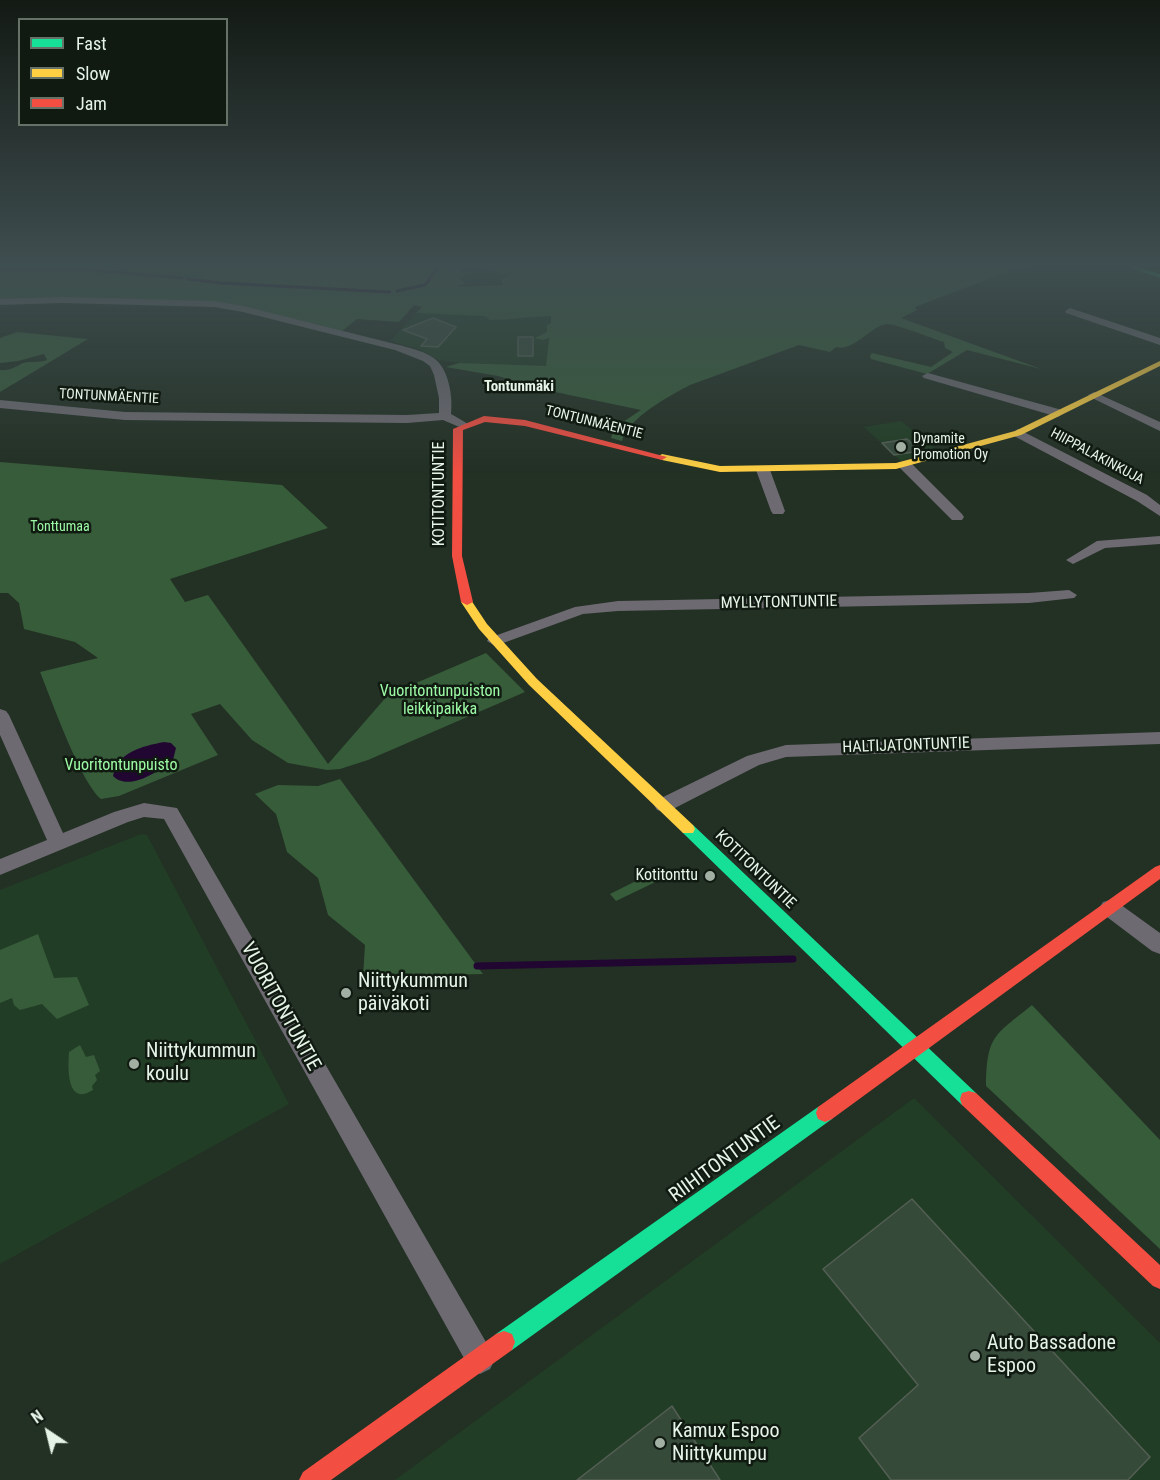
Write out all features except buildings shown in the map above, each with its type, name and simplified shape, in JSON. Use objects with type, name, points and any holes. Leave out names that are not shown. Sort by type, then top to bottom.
[{"type":"street","points":[[347,335],[399,348],[422,356],[435,365],[443,387],[445,416]]},
{"type":"street","points":[[1140,335],[1160,342]]},
{"type":"street","name":"TONTUNMÄENTIE","points":[[0,404],[125,416],[399,419],[445,416],[464,425],[489,419],[525,423],[704,467],[763,470],[905,465],[1018,433],[1160,363]]},
{"type":"street","points":[[928,376],[1058,413]]},
{"type":"street","points":[[1094,395],[1160,427]]},
{"type":"street","name":"KOTITONTUNTIE","points":[[464,425],[457,434],[457,556],[467,604],[495,641],[533,682],[1160,1279]]},
{"type":"street","name":"HIIPPALAKINKUJA","points":[[1018,433],[1142,498],[1160,512]]},
{"type":"street","points":[[905,465],[957,517]]},
{"type":"street","points":[[763,470],[778,511]]},
{"type":"street","points":[[1073,560],[1102,544],[1160,540]]},
{"type":"street","name":"MYLLYTONTUNTIE","points":[[495,641],[581,610],[609,607],[1029,598],[1069,595]]},
{"type":"street","points":[[0,715],[58,843]]},
{"type":"street","name":"HALTIJATONTUNTIE","points":[[664,805],[753,760],[786,751],[1160,738]]},
{"type":"street","name":"VUORITONTUNTIE","points":[[0,867],[121,817],[144,810],[170,813],[480,1359]]},
{"type":"street","name":"RIIHITONTUNTIE","points":[[311,1480],[916,1049],[1160,871]]},
{"type":"street","points":[[1110,908],[1160,945]]},
{"type":"shaded area","points":[[396,335],[549,335],[546,366],[480,366],[439,360],[418,349],[390,341]]},
{"type":"shaded area","points":[[901,421],[937,450],[901,461],[864,427]]},
{"type":"shaded area","points":[[164,742],[171,743],[176,748],[173,760],[160,769],[135,781],[127,782],[113,776],[115,768],[125,756],[140,748]]},
{"type":"shaded area","name":"Niittykummun koulu","points":[[141,834],[147,835],[289,1104],[0,1264],[0,890]]},
{"type":"shaded area","points":[[914,1098],[1160,1343],[1160,1480],[395,1480]]},
{"type":"green space","points":[[8,335],[48,335],[88,339],[0,392],[0,370],[10,369],[26,362],[47,360],[44,354],[0,363],[0,338]]},
{"type":"green space","points":[[541,335],[867,335],[849,346],[836,347],[830,352],[799,345],[690,385],[661,401],[641,416],[632,424],[622,441],[611,438],[614,428],[641,410],[541,389],[498,376],[446,367],[459,363],[546,366],[549,338],[543,340],[535,338]]},
{"type":"green space","points":[[924,335],[948,335],[1041,369],[967,350],[927,374],[871,359],[870,356],[872,353],[931,367],[953,352],[945,348],[944,342]]},
{"type":"green space","points":[[0,462],[282,485],[328,528],[170,579],[185,602],[208,595],[328,764],[388,695],[486,653],[525,692],[368,760],[340,769],[327,770],[288,763],[252,740],[220,704],[191,714],[218,755],[119,796],[101,799],[84,776],[40,672],[98,658],[75,642],[24,629],[19,603],[8,593],[0,593]]},
{"type":"green space","points":[[340,779],[483,974],[363,977],[365,945],[328,915],[318,878],[287,852],[276,814],[255,794],[278,785],[318,786]]},
{"type":"green space","points":[[662,868],[668,876],[616,901],[610,894]]},
{"type":"green space","points":[[38,934],[54,978],[77,977],[89,1005],[57,1019],[42,1004],[20,1010],[14,1005],[12,998],[0,1003],[0,950]]},
{"type":"green space","points":[[1032,1005],[1160,1140],[1160,1249],[986,1086],[988,1056],[995,1038]]},
{"type":"green space","points":[[80,1045],[86,1057],[94,1055],[100,1071],[95,1075],[97,1080],[92,1086],[93,1090],[84,1094],[73,1089],[69,1075],[69,1052]]},
{"type":"waterway","points":[[477,966],[793,959]]},
{"type":"traffic: fast","points":[[688,829],[969,1099]]},
{"type":"traffic: fast","points":[[504,1342],[825,1113]]},
{"type":"traffic: slow","points":[[662,457],[720,469],[896,466],[1018,433],[1160,363]]},
{"type":"traffic: slow","points":[[467,602],[483,626],[533,682],[688,829]]},
{"type":"traffic: jam","points":[[467,602],[457,556],[458,429],[484,419],[525,423],[662,457]]},
{"type":"traffic: jam","points":[[825,1113],[1160,871]]},
{"type":"traffic: jam","points":[[969,1099],[1160,1279]]},
{"type":"traffic: jam","points":[[311,1480],[504,1342]]},
{"type":"place","name":"Dynamite Promotion Oy","points":[[901,447]]},
{"type":"place","name":"Kotitonttu","points":[[710,876]]},
{"type":"place","name":"Niittykummun päiväkoti","points":[[346,993]]},
{"type":"place","name":"Niittykummun koulu","points":[[134,1064]]},
{"type":"place","name":"Auto Bassadone Espoo","points":[[975,1356]]},
{"type":"place","name":"Kamux Espoo Niittykumpu","points":[[660,1443]]},
{"type":"district","name":"Tontunmäki","points":[[519,387]]},
{"type":"park label","name":"Tonttumaa","points":[[60,527]]},
{"type":"park label","name":"Vuoritontunpuiston leikkipaikka","points":[[440,701]]},
{"type":"park label","name":"Vuoritontunpuisto","points":[[121,766]]}]
